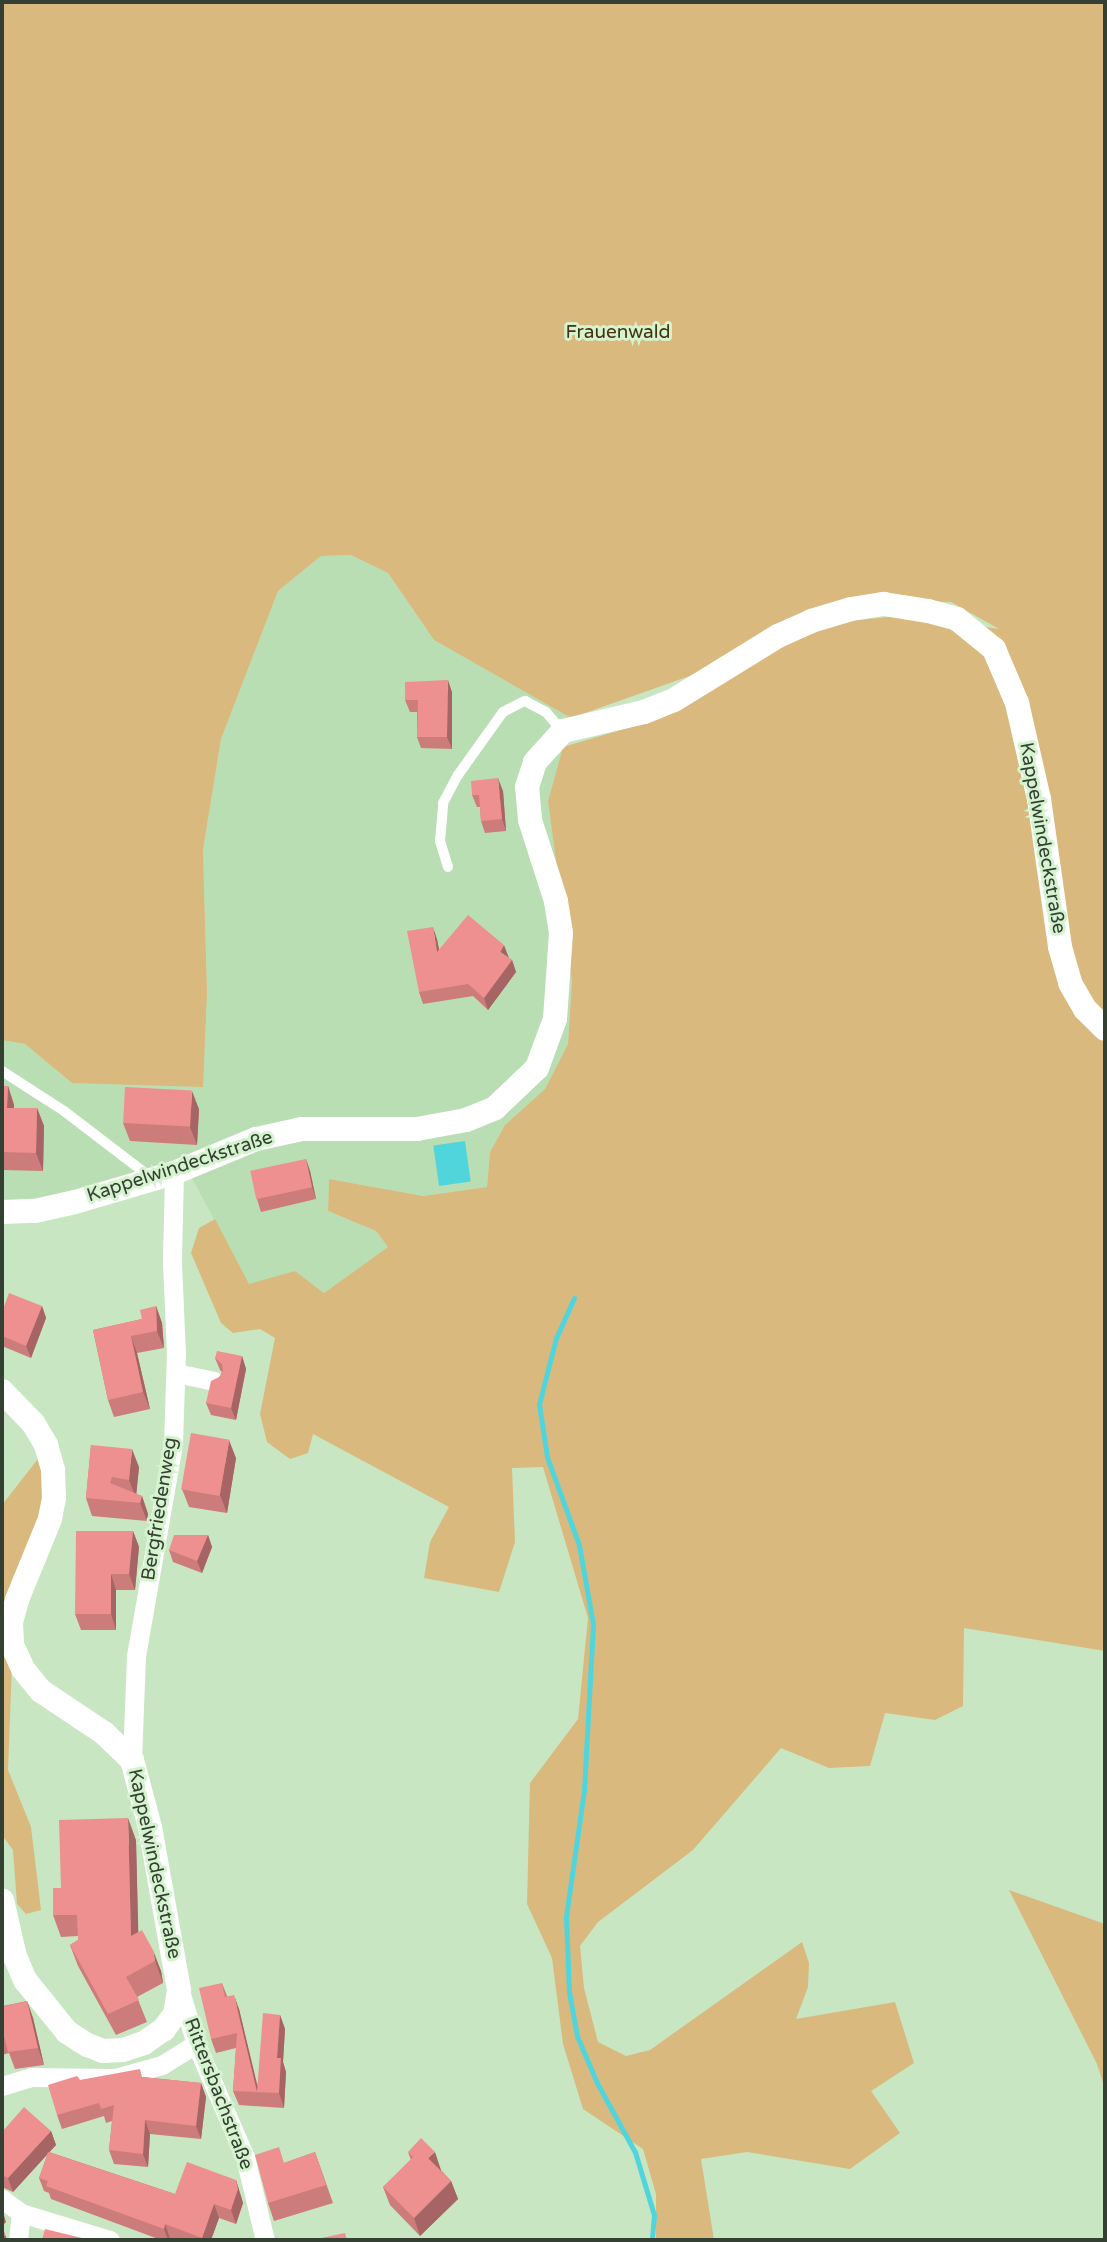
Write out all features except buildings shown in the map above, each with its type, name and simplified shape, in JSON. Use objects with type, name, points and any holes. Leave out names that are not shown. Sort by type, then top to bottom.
[{"type":"street","name":"Kappelwindeckstraße","points":[[2,1212],[35,1211],[75,1202],[164,1176],[257,1139],[302,1129],[416,1129],[466,1120],[495,1108],[537,1068],[555,1019],[561,933],[556,901],[530,820],[527,787],[535,762],[563,732],[644,712],[674,700],[778,636],[811,621],[851,609],[884,604],[957,619],[994,649],[1017,702],[1040,799],[1060,947],[1070,983],[1085,1009],[1105,1029]]},
{"type":"street","name":"Bergfriedenweg","points":[[132,1760],[136,1656],[173,1443],[176,1373],[172,1261],[164,1176]]},
{"type":"street","points":[[176,1373],[215,1381]]},
{"type":"street","name":"Kappelwindeckstraße","points":[[2,1391],[33,1423],[46,1445],[53,1470],[50,1519],[17,1601],[11,1623],[12,1645],[23,1669],[41,1690],[104,1733],[132,1760],[150,1827],[179,1990],[175,2014],[164,2029],[144,2043],[124,2050],[103,2051],[87,2045],[67,2032],[25,1980],[15,1957],[2,1900]]},
{"type":"street","name":"Rittersbachstraße","points":[[179,1990],[196,2044],[246,2157],[265,2240]]},
{"type":"street","points":[[2,2086],[31,2077],[116,2078],[162,2065],[196,2044]]},
{"type":"street","points":[[2,2199],[21,2213],[110,2240]]},
{"type":"street","points":[[18,2240],[21,2213]]},
{"type":"lane","points":[[448,867],[440,841],[443,803],[458,775],[503,712],[525,701],[546,712],[563,732]]},
{"type":"lane","points":[[2,1071],[164,1176]]},
{"type":"shaded area","points":[[351,555],[388,573],[434,640],[571,718],[548,801],[572,981],[568,1044],[545,1089],[505,1125],[490,1152],[487,1187],[423,1196],[329,1179],[328,1211],[376,1231],[388,1247],[324,1293],[295,1271],[249,1285],[191,1176],[91,1210],[31,1222],[2,1222],[2,1040],[25,1044],[72,1083],[207,992],[203,850],[221,739],[278,591],[321,556]]},
{"type":"green space","name":"Frauenwald","points":[[2,2],[1105,2],[1105,1651],[964,1628],[963,1706],[935,1720],[885,1713],[870,1766],[829,1768],[781,1748],[693,1850],[598,1922],[580,1946],[584,1988],[598,2042],[626,2056],[650,2050],[802,1942],[809,1963],[808,1987],[796,2019],[895,2002],[914,2063],[871,2091],[900,2133],[850,2169],[747,2152],[701,2159],[714,2240],[656,2240],[656,2194],[643,2149],[583,2109],[563,2044],[552,1958],[527,1904],[530,1783],[578,1719],[588,1618],[543,1467],[512,1468],[515,1542],[499,1592],[424,1578],[430,1542],[449,1507],[313,1434],[308,1453],[290,1459],[267,1442],[260,1414],[275,1338],[260,1329],[233,1333],[221,1323],[191,1253],[199,1228],[215,1219],[249,1284],[295,1271],[324,1293],[388,1247],[376,1231],[328,1211],[329,1179],[423,1196],[487,1187],[490,1152],[505,1125],[545,1089],[568,1044],[572,981],[548,801],[563,747],[641,724],[794,637],[849,621],[908,615],[999,629],[951,602],[859,599],[698,673],[571,718],[434,640],[388,573],[351,555],[321,556],[278,591],[221,739],[203,850],[207,992],[203,1087],[72,1083],[25,1044],[2,1040]]},
{"type":"green space","points":[[41,1455],[44,1491],[35,1538],[2,1624],[2,1505]]},
{"type":"green space","points":[[2,1639],[12,1664],[8,1770],[31,1827],[41,1910],[26,1914],[17,1904],[13,1850],[2,1835]]},
{"type":"green space","points":[[1009,1890],[1105,1924],[1105,2089],[1097,2064]]},
{"type":"water","points":[[465,1141],[471,1182],[439,1186],[433,1145]]},
{"type":"waterway","points":[[574,1298],[556,1338],[539,1404],[547,1457],[579,1545],[593,1624],[584,1790],[566,1917],[569,1992],[577,2036],[597,2083],[635,2152],[654,2215],[652,2240]]}]
